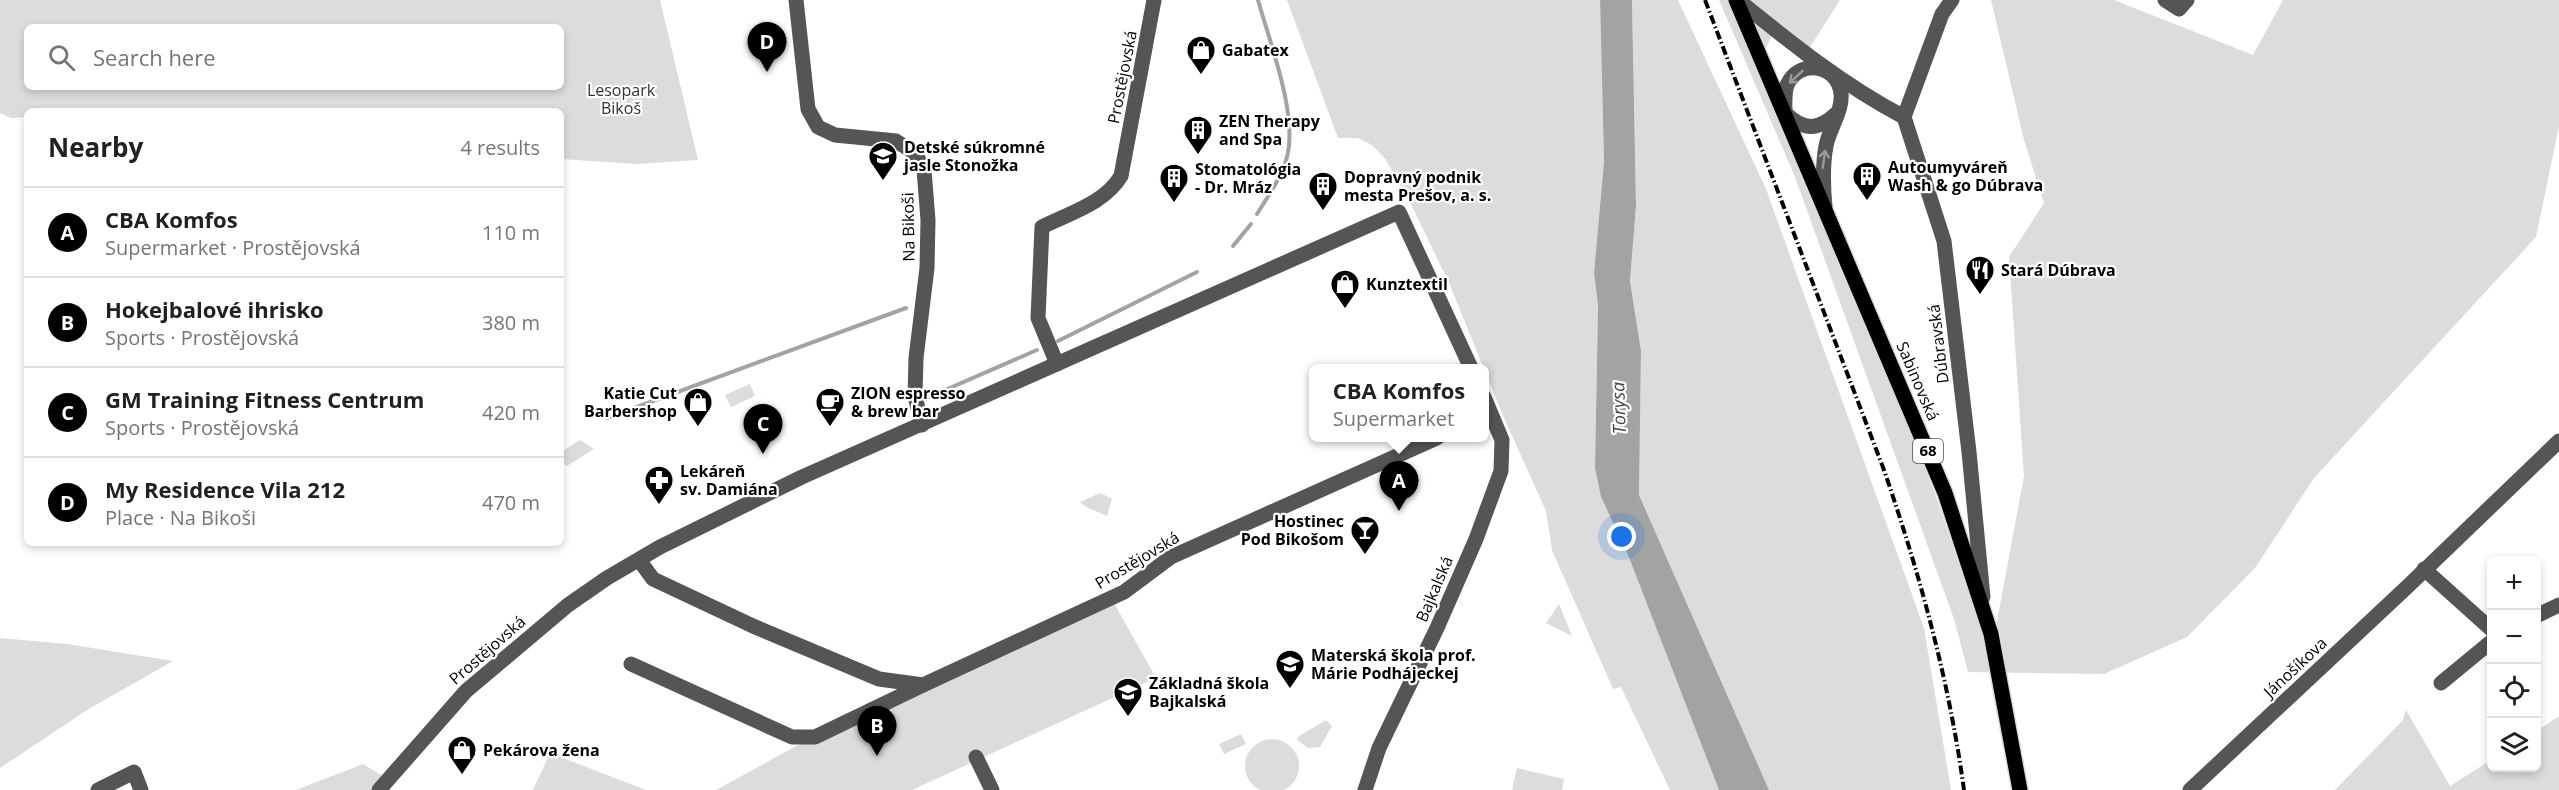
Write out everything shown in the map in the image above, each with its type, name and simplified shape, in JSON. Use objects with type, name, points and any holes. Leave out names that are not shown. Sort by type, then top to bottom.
[{"type":"main road","name":"Sabinovská","points":[[1737,0],[1945,493],[1984,609],[1997,662],[2020,790]]},
{"type":"street","name":"Na Bikoši","points":[[796,0],[808,109],[818,127],[835,135],[896,141],[915,153],[924,170],[928,220],[927,268],[916,358],[915,396],[922,425]]},
{"type":"street","name":"Prostějovská","points":[[1057,364],[1038,318],[1042,227],[1102,197],[1114,187],[1121,176],[1154,0]]},
{"type":"street","points":[[1737,0],[1831,73],[1904,117],[1942,14],[1952,0]]},
{"type":"street","points":[[2165,0],[2183,5]]},
{"type":"street","points":[[1825,207],[1822,171],[1826,144],[1838,110],[1841,94],[1839,84],[1831,73],[1818,66],[1804,69],[1794,75],[1787,86],[1785,113],[1804,127],[1828,122],[1838,110],[1846,97],[1852,94],[1863,94]]},
{"type":"street","name":"Dúbravská","points":[[1904,117],[1944,241],[1969,452],[1984,609]]},
{"type":"street","name":"Prostějovská","points":[[379,790],[466,691],[568,605],[639,560],[729,512],[1399,212],[1469,364]]},
{"type":"street","name":"Bajkalská","points":[[1365,790],[1379,748],[1437,628],[1476,539],[1501,471],[1502,440],[1489,412]]},
{"type":"street","name":"Jánošíkova","points":[[2190,790],[2559,441]]},
{"type":"street","name":"Prostějovská","points":[[631,664],[792,737],[815,737],[1124,592],[1171,557],[1428,442]]},
{"type":"street","points":[[639,560],[657,580],[753,626],[879,679],[923,685]]},
{"type":"street","points":[[2424,569],[2487,626]]},
{"type":"street","points":[[2541,614],[2559,605]]},
{"type":"street","points":[[2441,683],[2487,645]]},
{"type":"street","points":[[877,707],[879,679]]},
{"type":"street","points":[[976,757],[992,790]]},
{"type":"street","points":[[98,790],[134,772],[141,790]]},
{"type":"green space","name":"Lesopark Bikoš","points":[[0,0],[660,0],[698,160],[637,164],[564,159],[564,108],[24,108],[24,117],[11,118],[0,113]]},
{"type":"green space","points":[[1287,0],[1600,0],[1604,161],[1594,273],[1598,305],[1595,468],[1601,497],[1628,555],[1719,790],[1670,790],[1621,687],[1613,689],[1552,550],[1546,511],[1489,381],[1489,364],[1482,364],[1449,283],[1412,206],[1386,160],[1372,145],[1358,138],[1338,138]]},
{"type":"green space","points":[[1632,0],[1678,0],[1766,189],[1924,628],[1951,790],[1769,790],[1639,495],[1641,351],[1630,281],[1636,206]]},
{"type":"green space","points":[[1719,0],[1840,0],[1807,52],[1775,29],[1758,65],[1933,488],[1963,576],[1970,574],[1992,648],[2024,476],[2009,257],[2044,203],[2024,140],[1991,0],[2114,0],[2253,55],[2283,0],[2559,0],[2559,126],[2536,237],[2314,478],[2255,568],[2187,637],[2104,674],[1968,672],[1954,619],[1795,177]]},
{"type":"green space","points":[[750,384],[755,396],[731,407],[725,395]]},
{"type":"green space","points":[[580,440],[594,449],[567,466],[564,464],[564,450]]},
{"type":"green space","points":[[1100,493],[1112,499],[1107,516],[1080,502]]},
{"type":"green space","points":[[1110,596],[1156,678],[912,790],[716,790],[798,745],[809,742]]},
{"type":"green space","points":[[1559,604],[1572,636],[1546,623]]},
{"type":"green space","points":[[0,638],[67,644],[173,661],[87,710],[0,768]]},
{"type":"green space","points":[[2406,710],[2450,786],[2487,763],[2487,772],[2541,772],[2541,728],[2559,716],[2559,790],[2335,790],[2403,720]]},
{"type":"green space","points":[[1326,720],[1332,726],[1320,747],[1308,748],[1297,740],[1299,736]]},
{"type":"green space","points":[[1241,734],[1246,744],[1224,754],[1219,744]]},
{"type":"green space","points":[[1267,739],[1277,739],[1287,743],[1295,751],[1299,761],[1299,771],[1295,781],[1282,791],[1257,789],[1249,781],[1245,771],[1245,761],[1249,751],[1257,743]]},
{"type":"green space","points":[[550,753],[646,790],[533,790]]},
{"type":"green space","points":[[363,764],[391,781],[384,790],[296,790]]},
{"type":"green space","points":[[1517,768],[1564,779],[1562,790],[1512,790]]},
{"type":"water","name":"Torysa","points":[[1600,0],[1632,0],[1636,206],[1630,281],[1641,351],[1639,495],[1769,790],[1719,790],[1628,555],[1601,497],[1595,468],[1598,305],[1594,273],[1604,161]]},
{"type":"waterway","points":[[1257,214],[1282,172],[1289,140],[1286,100],[1258,0]]},
{"type":"waterway","points":[[1233,246],[1251,224]]},
{"type":"waterway","points":[[1058,341],[1197,272]]},
{"type":"waterway","points":[[607,418],[906,308]]},
{"type":"waterway","points":[[927,398],[1037,350]]},
{"type":"railway","points":[[1705,0],[1897,509],[1942,668],[1964,790]]},
{"type":"place","name":"My Residence Vila 212","points":[[767,72]]},
{"type":"place","name":"Gabatex","points":[[1201,76]]},
{"type":"place","name":"ZEN Therapy and Spa","points":[[1198,156]]},
{"type":"place","name":"Detské súkromné jasle Stonožka","points":[[883,182]]},
{"type":"place","name":"Autoumyváreň Wash & go Dúbrava","points":[[1867,202]]},
{"type":"place","name":"Stomatológia - Dr. Mráz","points":[[1174,204]]},
{"type":"place","name":"Dopravný podnik mesta Prešov, a. s.","points":[[1323,212]]},
{"type":"place","name":"Stará Dúbrava","points":[[1980,296]]},
{"type":"place","name":"Kunztextil","points":[[1345,310]]},
{"type":"place","name":"Katie Cut Barbershop","points":[[698,428]]},
{"type":"place","name":"ZION espresso & brew bar","points":[[830,428]]},
{"type":"place","name":"GM Training Fitness Centrum","points":[[763,454]]},
{"type":"place","name":"Lekáreň sv. Damiána","points":[[659,506]]},
{"type":"place","name":"CBA Komfos","points":[[1399,511]]},
{"type":"place","name":"Hostinec Pod Bikošom","points":[[1365,556]]},
{"type":"place","name":"Materská škola prof. Márie Podhájeckej","points":[[1290,690]]},
{"type":"place","name":"Základná škola Bajkalská","points":[[1128,718]]},
{"type":"place","name":"Hokejbalové ihrisko","points":[[877,756]]},
{"type":"place","name":"Pekárova žena","points":[[462,776]]}]
